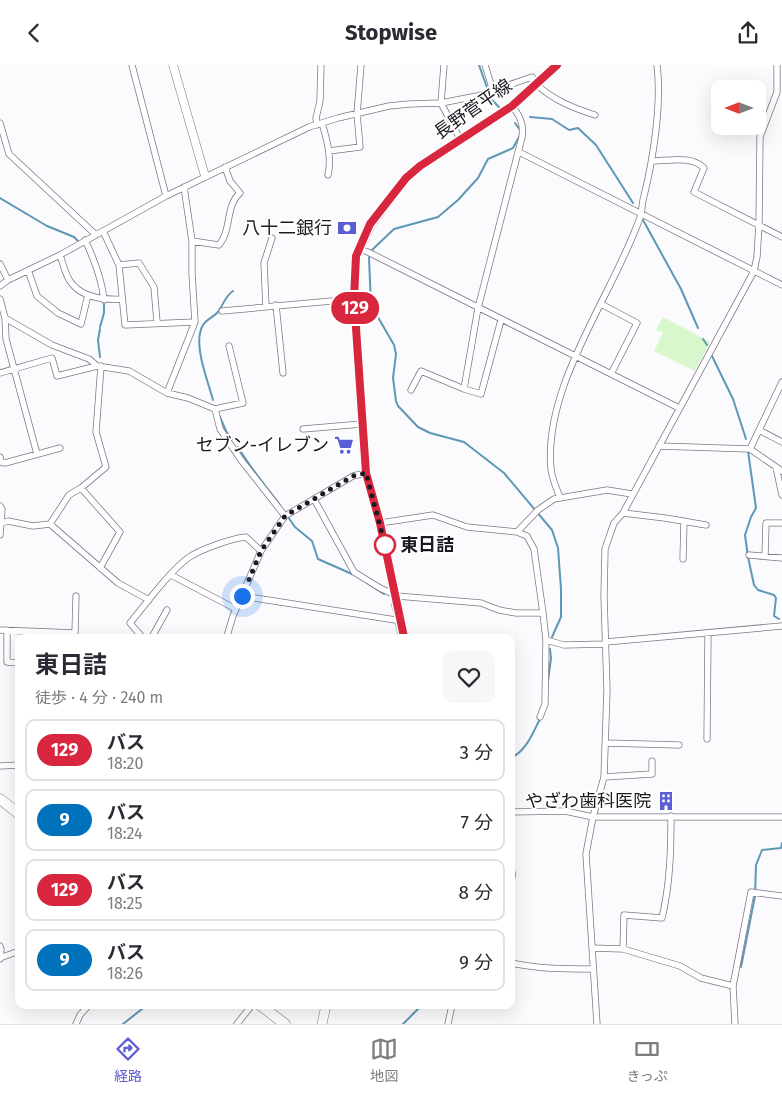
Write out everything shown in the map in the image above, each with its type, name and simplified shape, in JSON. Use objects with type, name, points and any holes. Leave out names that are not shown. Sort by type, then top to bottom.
[{"type":"highway","points":[[0,799],[15,811]]},
{"type":"highway","points":[[265,1009],[284,1024]]},
{"type":"main road","name":"長野菅平線","points":[[404,634],[380,523],[366,473],[354,299],[354,274],[359,249],[370,224],[406,178],[420,166],[512,106],[557,65]]},
{"type":"main road","points":[[322,1024],[325,1009]]},
{"type":"street","points":[[132,65],[166,196]]},
{"type":"street","points":[[173,65],[205,176]]},
{"type":"street","points":[[321,65],[320,101],[316,118],[329,151],[330,166],[328,175]]},
{"type":"street","points":[[329,151],[360,147],[357,114],[361,65]]},
{"type":"street","points":[[444,65],[440,103],[460,139]]},
{"type":"street","points":[[485,65],[490,92]]},
{"type":"street","points":[[560,498],[551,471],[551,442],[554,416],[576,357],[617,273],[642,213],[652,161],[659,85],[657,65]]},
{"type":"street","points":[[597,1024],[586,854],[593,817],[604,777],[607,690],[604,596],[605,549],[614,523],[623,513],[754,271],[757,257],[759,224],[760,137],[777,92],[780,66]]},
{"type":"street","points":[[0,286],[8,280],[60,255],[95,234],[205,176],[319,124],[396,105],[440,103],[490,92],[496,88],[532,77],[544,92],[565,105],[595,115]]},
{"type":"street","points":[[464,389],[478,308],[524,127],[512,106]]},
{"type":"street","points":[[0,123],[9,154],[95,234]]},
{"type":"street","points":[[519,152],[782,285]]},
{"type":"street","points":[[652,161],[690,160],[699,163],[704,168],[694,192],[782,237]]},
{"type":"street","points":[[192,241],[219,245],[224,239],[233,199],[240,193],[230,181],[225,167]]},
{"type":"street","points":[[167,393],[195,322],[192,241],[184,187]]},
{"type":"street","points":[[103,231],[119,265],[125,325],[157,322],[195,322]]},
{"type":"street","points":[[266,307],[264,263],[272,238]]},
{"type":"street","points":[[85,241],[93,256],[102,285],[104,299]]},
{"type":"street","points":[[359,249],[679,408]]},
{"type":"street","points":[[60,255],[69,280],[75,287],[88,295],[104,299],[122,299]]},
{"type":"street","points":[[119,265],[139,263],[154,287],[157,322]]},
{"type":"street","points":[[0,264],[8,280]]},
{"type":"street","points":[[28,270],[37,296],[58,313],[81,325],[88,295]]},
{"type":"street","points":[[0,299],[5,318],[6,339],[37,454]]},
{"type":"street","points":[[222,311],[354,299]]},
{"type":"street","points":[[276,305],[283,373]]},
{"type":"street","points":[[601,305],[637,323],[611,374]]},
{"type":"street","points":[[5,318],[52,345],[89,359],[99,366]]},
{"type":"street","points":[[411,390],[421,371],[481,394],[501,320]]},
{"type":"street","points":[[0,373],[52,358],[57,376],[99,366],[129,371],[167,393],[188,398],[215,409],[243,403],[229,346]]},
{"type":"street","points":[[50,524],[69,495],[81,488],[106,467],[96,432],[99,366]]},
{"type":"street","points":[[750,449],[782,382]]},
{"type":"street","points":[[215,409],[220,429],[241,460],[285,516]]},
{"type":"street","points":[[303,429],[362,424]]},
{"type":"street","points":[[759,430],[782,442]]},
{"type":"street","points":[[659,446],[750,449],[782,471]]},
{"type":"street","points":[[0,457],[2,462],[5,463],[60,448]]},
{"type":"street","points":[[776,467],[782,495]]},
{"type":"street","points":[[229,634],[236,609],[261,551],[285,516],[353,476],[366,473]]},
{"type":"street","points":[[81,488],[120,532],[100,568]]},
{"type":"street","points":[[517,532],[536,512],[554,499],[607,490],[632,495]]},
{"type":"street","points":[[314,499],[354,572],[380,588],[397,596],[480,603],[516,613],[543,613]]},
{"type":"street","points":[[0,505],[2,509],[0,531]]},
{"type":"street","points":[[623,513],[706,525]]},
{"type":"street","points":[[380,523],[433,515],[467,527],[517,532],[527,537],[534,549],[546,641],[545,704],[540,717]]},
{"type":"street","points":[[1,523],[8,521],[33,526],[50,524],[118,583],[149,600]]},
{"type":"street","points":[[683,559],[684,521]]},
{"type":"street","points":[[765,556],[766,523],[782,523]]},
{"type":"street","points":[[139,634],[130,623],[170,575],[188,558],[234,538],[246,537],[261,551]]},
{"type":"street","points":[[749,555],[782,558]]},
{"type":"street","points":[[170,575],[236,609]]},
{"type":"street","points":[[65,634],[75,633],[76,596]]},
{"type":"street","points":[[242,596],[402,621]]},
{"type":"street","points":[[154,634],[167,609]]},
{"type":"street","points":[[546,641],[564,645],[606,643],[678,634],[782,626]]},
{"type":"street","points":[[15,663],[7,663],[3,630],[45,634]]},
{"type":"street","points":[[707,739],[708,633]]},
{"type":"street","points":[[606,743],[679,745]]},
{"type":"street","points":[[604,777],[652,774],[652,761]]},
{"type":"street","points":[[0,766],[15,765]]},
{"type":"street","points":[[515,812],[565,811],[593,817],[782,817]]},
{"type":"street","points":[[623,949],[624,915],[662,918],[668,893],[671,856],[671,816]]},
{"type":"street","points":[[734,1024],[733,987],[751,892],[782,896]]},
{"type":"street","points":[[592,948],[623,949],[680,966],[701,978],[733,987]]},
{"type":"street","points":[[0,954],[15,952]]},
{"type":"street","points":[[515,964],[561,969],[593,969]]},
{"type":"street","points":[[76,1024],[85,1009]]},
{"type":"street","points":[[237,1024],[249,1009]]},
{"type":"street","points":[[448,1024],[451,1009]]},
{"type":"green space","points":[[663,317],[710,342],[695,371],[654,351],[663,333],[656,330]]},
{"type":"waterway","points":[[479,65],[491,99],[499,107]]},
{"type":"waterway","points":[[530,117],[552,119],[569,130],[578,128],[596,145],[633,203]]},
{"type":"waterway","points":[[515,123],[520,130]]},
{"type":"waterway","points":[[519,137],[513,148],[488,159],[478,178],[458,200],[438,217],[394,229],[372,250],[369,258],[371,305],[394,345],[396,354],[393,378],[398,406],[418,427],[430,433],[464,442],[504,473],[552,530],[558,548],[561,589],[561,617],[552,637]]},
{"type":"waterway","points":[[0,198],[47,226],[74,237],[78,241]]},
{"type":"waterway","points":[[643,220],[681,289],[698,328]]},
{"type":"waterway","points":[[213,400],[200,352],[200,333],[204,323],[217,313],[233,291]]},
{"type":"waterway","points":[[100,327],[104,313],[104,304]]},
{"type":"waterway","points":[[100,329],[98,340],[100,357]]},
{"type":"waterway","points":[[703,339],[707,345]]},
{"type":"waterway","points":[[711,354],[733,399],[746,439]]},
{"type":"waterway","points":[[219,415],[227,433],[233,439]]},
{"type":"waterway","points":[[238,447],[280,505]]},
{"type":"waterway","points":[[748,451],[756,508],[745,535],[748,557],[754,585],[758,590],[774,595],[776,598],[774,616],[779,619]]},
{"type":"waterway","points":[[288,517],[295,527],[312,541],[318,559],[352,574]]},
{"type":"waterway","points":[[367,583],[384,594]]},
{"type":"waterway","points":[[392,604],[395,616]]},
{"type":"waterway","points":[[396,623],[398,634]]},
{"type":"waterway","points":[[548,681],[551,658],[550,649]]},
{"type":"waterway","points":[[515,756],[532,736],[540,719]]},
{"type":"waterway","points":[[741,967],[755,896],[756,865],[762,850],[781,848],[782,843]]},
{"type":"waterway","points":[[123,1024],[142,1009]]},
{"type":"waterway","points":[[403,1024],[418,1009]]},
{"type":"bus line","name":"129","points":[[403,634],[397,596],[366,473],[354,299],[356,256],[370,224],[406,178],[420,166],[512,106],[557,65]]},
{"type":"place","name":"八十二銀行","points":[[347,228]]},
{"type":"place","name":"セブン-イレブン","points":[[344,445]]},
{"type":"place","name":"東日詰","points":[[385,545]]},
{"type":"place","name":"やざわ歯科医院","points":[[666,801]]},
{"type":"route","points":[[242,596],[261,551],[285,516],[353,476],[366,473],[385,545]]}]
